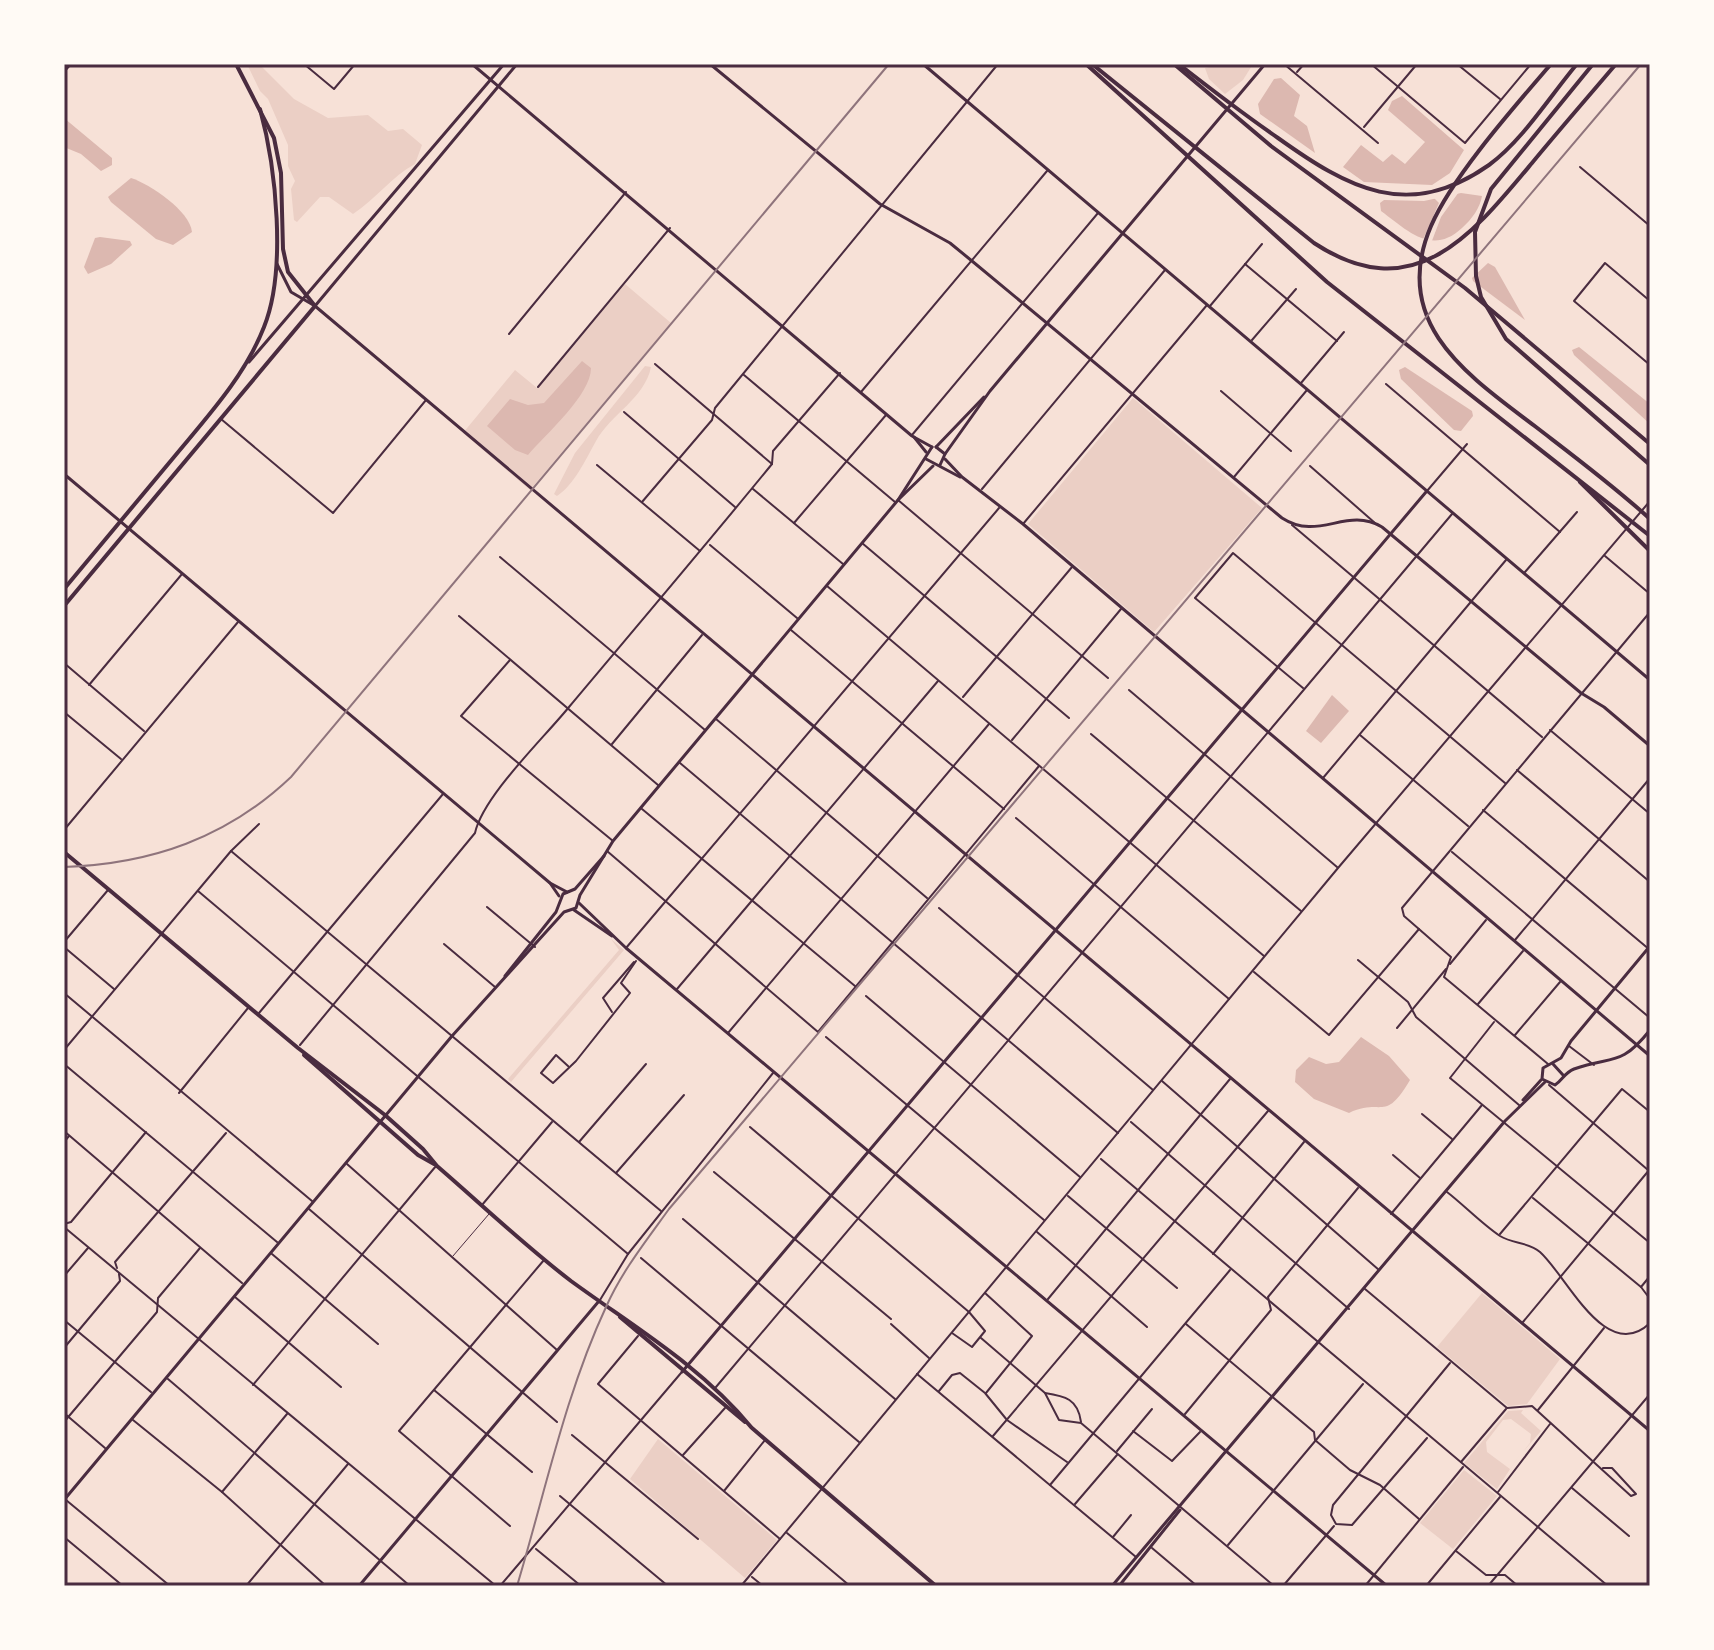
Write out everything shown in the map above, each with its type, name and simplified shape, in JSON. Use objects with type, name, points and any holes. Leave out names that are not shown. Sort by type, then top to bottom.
[{"type":"main road","points":[[64,606],[315,306],[292,279],[285,260],[278,157],[269,123],[236,64]]},
{"type":"main road","points":[[1089,64],[1290,225],[1328,252],[1372,266],[1412,264],[1441,254],[1463,241],[1616,64]]},
{"type":"main road","points":[[1089,64],[1327,282],[1650,536]]},
{"type":"main road","points":[[1176,64],[1240,120],[1465,288],[1648,443]]},
{"type":"main road","points":[[1551,64],[1447,198],[1432,224],[1424,247],[1421,290],[1430,325],[1451,359],[1650,519]]},
{"type":"main road","points":[[1220,100],[1329,174],[1371,191],[1403,194],[1433,190],[1465,179],[1497,158],[1577,64]]},
{"type":"main road","points":[[1593,64],[1499,176],[1479,215],[1474,242],[1481,297],[1496,326],[1650,465]]},
{"type":"main road","points":[[64,589],[246,366],[270,311],[275,257],[272,158],[258,103]]},
{"type":"main road","points":[[1571,472],[1650,551]]},
{"type":"main road","points":[[64,852],[298,1048],[385,1115],[437,1166],[545,1259],[751,1427]]},
{"type":"main road","points":[[298,1048],[379,1122],[418,1155],[437,1166]]},
{"type":"main road","points":[[615,1313],[649,1333],[715,1388],[765,1440],[934,1585]]},
{"type":"street","points":[[64,72],[71,64]]},
{"type":"street","points":[[304,64],[334,89],[355,64]]},
{"type":"street","points":[[472,64],[913,436],[926,452],[926,459],[897,502]]},
{"type":"street","points":[[246,366],[504,64]]},
{"type":"street","points":[[315,306],[517,64]]},
{"type":"street","points":[[710,64],[880,204],[950,243],[1134,393],[1543,738]]},
{"type":"street","points":[[923,64],[1650,680]]},
{"type":"street","points":[[642,502],[712,420],[713,414],[781,325],[998,64]]},
{"type":"street","points":[[939,466],[990,391],[1265,64]]},
{"type":"street","points":[[1284,64],[1378,143]]},
{"type":"street","points":[[1296,74],[1304,64]]},
{"type":"street","points":[[1371,64],[1465,143],[1531,64]]},
{"type":"street","points":[[1362,129],[1417,64]]},
{"type":"street","points":[[1457,64],[1501,100]]},
{"type":"street","points":[[444,135],[452,142]]},
{"type":"street","points":[[1580,167],[1650,226]]},
{"type":"street","points":[[861,392],[1048,170]]},
{"type":"street","points":[[509,334],[626,192]]},
{"type":"street","points":[[913,436],[1099,212]]},
{"type":"street","points":[[375,215],[384,222]]},
{"type":"street","points":[[538,387],[670,228]]},
{"type":"street","points":[[1023,524],[1262,244]]},
{"type":"street","points":[[275,257],[282,277],[300,300],[315,306],[427,399],[811,727],[1650,1431]]},
{"type":"street","points":[[1650,301],[1605,263],[1574,301],[1648,364],[1650,358]]},
{"type":"street","points":[[1245,264],[1337,341]]},
{"type":"street","points":[[980,491],[1166,269]]},
{"type":"street","points":[[1252,341],[1296,289]]},
{"type":"street","points":[[1301,383],[1344,332]]},
{"type":"street","points":[[655,364],[772,464]]},
{"type":"street","points":[[298,1048],[475,833],[478,821],[520,765],[753,488],[772,464],[773,451],[840,373]]},
{"type":"street","points":[[743,374],[1108,678]]},
{"type":"street","points":[[1386,384],[1560,532]]},
{"type":"street","points":[[1234,478],[1308,389]]},
{"type":"street","points":[[926,452],[990,391]]},
{"type":"street","points":[[1221,391],[1291,451]]},
{"type":"street","points":[[221,419],[333,513],[427,399]]},
{"type":"street","points":[[624,412],[736,508]]},
{"type":"street","points":[[794,523],[887,414]]},
{"type":"street","points":[[913,436],[945,456],[962,477]]},
{"type":"street","points":[[147,1131],[71,1222],[64,1225],[498,1586],[1204,754],[1243,712],[1467,444]]},
{"type":"street","points":[[179,451],[188,459]]},
{"type":"street","points":[[926,459],[933,466],[962,477],[1023,524],[1650,1056]]},
{"type":"street","points":[[597,465],[701,551]]},
{"type":"street","points":[[933,466],[862,543],[613,841],[578,897],[579,903],[637,960],[677,989],[1387,1586]]},
{"type":"street","points":[[1310,466],[1470,602],[1650,746]]},
{"type":"street","points":[[64,474],[550,883],[578,897]]},
{"type":"street","points":[[753,488],[844,565]]},
{"type":"street","points":[[741,1586],[1338,868],[1650,501]]},
{"type":"street","points":[[626,948],[850,680],[1000,507]]},
{"type":"street","points":[[1524,573],[1577,512]]},
{"type":"street","points":[[715,1388],[1453,513]]},
{"type":"street","points":[[1292,525],[1304,529],[1349,520],[1375,523]]},
{"type":"street","points":[[862,543],[1069,718]]},
{"type":"street","points":[[708,544],[798,619]]},
{"type":"street","points":[[1304,689],[1195,598],[1233,553],[1505,783]]},
{"type":"street","points":[[1603,555],[1650,594]]},
{"type":"street","points":[[500,557],[706,731]]},
{"type":"street","points":[[1322,779],[1507,559]]},
{"type":"street","points":[[961,699],[1072,566]]},
{"type":"street","points":[[89,685],[183,573]]},
{"type":"street","points":[[73,577],[82,585]]},
{"type":"street","points":[[827,586],[1265,956]]},
{"type":"street","points":[[1011,741],[1121,608]]},
{"type":"street","points":[[1563,1075],[1560,1067],[1538,1059],[1444,977],[1451,957],[1401,912],[1650,612]]},
{"type":"street","points":[[459,616],[659,786]]},
{"type":"street","points":[[64,830],[239,621]]},
{"type":"street","points":[[789,629],[1005,809]]},
{"type":"street","points":[[612,745],[703,634]]},
{"type":"street","points":[[510,660],[461,716],[613,841]]},
{"type":"street","points":[[64,663],[145,732]]},
{"type":"street","points":[[677,989],[939,680]]},
{"type":"street","points":[[1129,690],[1338,868]]},
{"type":"street","points":[[64,712],[122,759]]},
{"type":"street","points":[[716,718],[928,899]]},
{"type":"street","points":[[728,1033],[990,724]]},
{"type":"street","points":[[1550,730],[1650,814]]},
{"type":"street","points":[[1091,734],[1302,912]]},
{"type":"street","points":[[1359,735],[1469,827]]},
{"type":"street","points":[[679,763],[1118,1134]]},
{"type":"street","points":[[607,851],[818,1032],[890,941],[1039,766]]},
{"type":"street","points":[[1517,770],[1650,882]]},
{"type":"street","points":[[1514,941],[1650,778]]},
{"type":"street","points":[[258,1015],[444,793]]},
{"type":"street","points":[[641,808],[856,987]]},
{"type":"street","points":[[1483,810],[1649,948],[1569,1045],[1542,1072]]},
{"type":"street","points":[[1016,818],[1230,1000]]},
{"type":"street","points":[[64,1050],[231,851],[259,824]]},
{"type":"street","points":[[1450,850],[1650,1018]]},
{"type":"street","points":[[231,851],[661,1211]]},
{"type":"street","points":[[560,898],[604,856]]},
{"type":"street","points":[[495,988],[560,905],[560,898],[550,883]]},
{"type":"street","points":[[64,942],[108,889]]},
{"type":"street","points":[[198,891],[628,1254]]},
{"type":"street","points":[[574,910],[579,903]]},
{"type":"street","points":[[560,905],[567,911]]},
{"type":"street","points":[[487,907],[535,947]]},
{"type":"street","points":[[939,908],[1154,1090]]},
{"type":"street","points":[[170,1586],[64,1499],[452,1036],[567,911],[574,910],[612,936]]},
{"type":"street","points":[[1397,1028],[1487,919]]},
{"type":"street","points":[[1253,971],[1329,1035],[1419,929]]},
{"type":"street","points":[[444,944],[495,988]]},
{"type":"street","points":[[64,947],[115,990]]},
{"type":"street","points":[[1477,1005],[1524,950]]},
{"type":"street","points":[[568,1066],[556,1055],[541,1073],[553,1083],[576,1061],[630,993],[621,983],[637,960]]},
{"type":"street","points":[[613,1012],[604,1005],[603,998],[637,960]]},
{"type":"street","points":[[1358,960],[1412,1009],[1416,1017],[1519,1105]]},
{"type":"street","points":[[1514,1037],[1561,981]]},
{"type":"street","points":[[64,993],[312,1202]]},
{"type":"street","points":[[866,996],[1081,1178]]},
{"type":"street","points":[[179,1093],[249,1007]]},
{"type":"street","points":[[1495,1021],[1450,1078],[1650,1243]]},
{"type":"street","points":[[1559,1096],[1558,1083],[1563,1075],[1613,1061],[1637,1046],[1650,1030]]},
{"type":"street","points":[[826,1037],[1045,1221]]},
{"type":"street","points":[[1569,1045],[1594,1065]]},
{"type":"street","points":[[1523,1323],[1649,1170],[1545,1082],[1538,1059]]},
{"type":"street","points":[[64,1064],[278,1242]]},
{"type":"street","points":[[578,1142],[646,1064]]},
{"type":"street","points":[[359,1586],[599,1301],[628,1254],[774,1072]]},
{"type":"street","points":[[1046,1301],[1230,1078]]},
{"type":"street","points":[[1162,1081],[1270,1174],[1272,1181],[1380,1270]]},
{"type":"street","points":[[1112,1586],[1319,1345],[1523,1100],[1545,1082],[1558,1083]]},
{"type":"street","points":[[1499,1235],[1622,1089],[1650,1112]]},
{"type":"street","points":[[615,1174],[684,1095]]},
{"type":"street","points":[[1391,1214],[1482,1104]]},
{"type":"street","points":[[993,1436],[1084,1333],[1269,1110]]},
{"type":"street","points":[[1422,1114],[1453,1140]]},
{"type":"street","points":[[482,1205],[553,1121]]},
{"type":"street","points":[[1129,1121],[1349,1309]]},
{"type":"street","points":[[750,1127],[984,1327],[981,1338],[970,1347],[952,1333]]},
{"type":"street","points":[[64,1131],[243,1284]]},
{"type":"street","points":[[64,1348],[120,1281],[115,1262],[227,1132]]},
{"type":"street","points":[[64,1142],[69,1136]]},
{"type":"street","points":[[1213,1254],[1305,1141]]},
{"type":"street","points":[[1393,1155],[1421,1178]]},
{"type":"street","points":[[1100,1157],[1270,1304],[1608,1586]]},
{"type":"street","points":[[346,1163],[558,1351]]},
{"type":"street","points":[[253,1385],[437,1166]]},
{"type":"street","points":[[714,1172],[891,1319]]},
{"type":"street","points":[[1643,1177],[1650,1183]]},
{"type":"street","points":[[1183,1416],[1271,1310],[1268,1297],[1359,1187]]},
{"type":"street","points":[[1446,1191],[1499,1235],[1540,1252],[1560,1279],[1616,1334],[1633,1335],[1650,1323]]},
{"type":"street","points":[[1067,1195],[1177,1288]]},
{"type":"street","points":[[1531,1197],[1641,1287],[1650,1299]]},
{"type":"street","points":[[308,1208],[557,1422]]},
{"type":"street","points":[[683,1219],[896,1400]]},
{"type":"street","points":[[1037,1232],[1147,1327]]},
{"type":"street","points":[[64,1276],[88,1247]]},
{"type":"street","points":[[64,1422],[157,1312],[158,1298],[200,1247]]},
{"type":"street","points":[[270,1252],[378,1344]]},
{"type":"street","points":[[641,1258],[860,1443]]},
{"type":"street","points":[[510,1526],[399,1431],[545,1259]]},
{"type":"street","points":[[1050,1485],[1230,1269]]},
{"type":"street","points":[[1641,1287],[1650,1276]]},
{"type":"street","points":[[1365,1289],[1507,1408],[1532,1406],[1631,1496],[1636,1494],[1612,1468],[1603,1468]]},
{"type":"street","points":[[985,1293],[1031,1334],[985,1393]]},
{"type":"street","points":[[234,1296],[341,1387]]},
{"type":"street","points":[[64,1320],[152,1393]]},
{"type":"street","points":[[891,1324],[930,1359]]},
{"type":"street","points":[[1186,1324],[1314,1432],[1315,1440],[1358,1474],[1384,1489],[1419,1519]]},
{"type":"street","points":[[1538,1411],[1606,1326]]},
{"type":"street","points":[[639,1335],[598,1384],[781,1539]]},
{"type":"street","points":[[981,1338],[1045,1393],[1059,1420],[1081,1423]]},
{"type":"street","points":[[1336,1524],[1331,1515],[1333,1505],[1451,1362]]},
{"type":"street","points":[[939,1391],[957,1372],[985,1393],[1007,1420],[1068,1463]]},
{"type":"street","points":[[917,1374],[1138,1559]]},
{"type":"street","points":[[166,1377],[410,1586]]},
{"type":"street","points":[[1227,1546],[1364,1383]]},
{"type":"street","points":[[434,1390],[532,1472]]},
{"type":"street","points":[[1045,1393],[1064,1395],[1073,1401],[1081,1423],[1274,1586]]},
{"type":"street","points":[[1488,1586],[1650,1394]]},
{"type":"street","points":[[683,1456],[725,1408]]},
{"type":"street","points":[[1460,1463],[1507,1408]]},
{"type":"street","points":[[1074,1505],[1152,1409]]},
{"type":"street","points":[[64,1413],[106,1449]]},
{"type":"street","points":[[222,1492],[288,1413]]},
{"type":"street","points":[[131,1419],[222,1492],[326,1586]]},
{"type":"street","points":[[1426,1586],[1551,1423]]},
{"type":"street","points":[[1133,1431],[1172,1461],[1201,1431]]},
{"type":"street","points":[[572,1435],[698,1539]]},
{"type":"street","points":[[1336,1524],[1352,1525],[1428,1437]]},
{"type":"street","points":[[724,1491],[765,1440]]},
{"type":"street","points":[[246,1586],[349,1463]]},
{"type":"street","points":[[1365,1586],[1464,1466]]},
{"type":"street","points":[[1571,1487],[1629,1536]]},
{"type":"street","points":[[560,1496],[668,1586]]},
{"type":"street","points":[[1112,1538],[1131,1515]]},
{"type":"street","points":[[1283,1586],[1336,1524]]},
{"type":"street","points":[[787,1533],[850,1586]]},
{"type":"street","points":[[64,1537],[123,1586]]},
{"type":"street","points":[[1149,1546],[1197,1586]]},
{"type":"street","points":[[534,1547],[581,1586]]},
{"type":"street","points":[[1455,1551],[1486,1575],[1505,1575],[1518,1586]]},
{"type":"street","points":[[1119,1586],[1138,1559]]},
{"type":"street","points":[[750,1575],[763,1586]]},
{"type":"lane","points":[[452,1258],[490,1212]]},
{"type":"shaded area","points":[[247,64],[259,64],[294,99],[328,118],[368,115],[388,131],[403,129],[422,145],[415,164],[353,214],[329,197],[320,197],[297,222],[294,220],[291,189],[295,181],[288,166],[288,145],[268,99],[260,91]]},
{"type":"shaded area","points":[[1223,64],[1253,64],[1243,80],[1225,94],[1209,79],[1205,68]]},
{"type":"shaded area","points":[[1281,78],[1300,95],[1294,116],[1307,126],[1315,153],[1260,114],[1258,104],[1274,79]]},
{"type":"shaded area","points":[[1402,96],[1464,150],[1450,173],[1432,185],[1364,182],[1343,167],[1361,145],[1383,162],[1392,154],[1405,164],[1425,142],[1388,110],[1392,101]]},
{"type":"shaded area","points":[[64,118],[112,158],[112,165],[101,171],[81,154],[64,147]]},
{"type":"shaded area","points":[[131,178],[158,192],[177,207],[190,224],[192,232],[173,245],[156,239],[111,202],[108,197]]},
{"type":"shaded area","points":[[1461,193],[1482,196],[1479,205],[1462,228],[1440,240],[1420,238],[1381,211],[1380,203],[1384,200],[1424,201]]},
{"type":"shaded area","points":[[95,238],[130,241],[132,245],[111,264],[88,274],[84,267]]},
{"type":"shaded area","points":[[1488,263],[1495,267],[1525,320],[1473,281],[1472,278]]},
{"type":"shaded area","points":[[625,284],[671,323],[530,490],[463,433],[515,370],[537,388]]},
{"type":"shaded area","points":[[1579,347],[1650,404],[1650,424],[1574,355],[1572,350]]},
{"type":"shaded area","points":[[582,361],[591,368],[584,390],[528,455],[515,450],[487,426],[510,399],[528,405],[544,403]]},
{"type":"shaded area","points":[[645,366],[651,367],[642,388],[602,432],[569,485],[557,496],[554,494],[575,453]]},
{"type":"shaded area","points":[[1405,367],[1472,411],[1473,416],[1461,431],[1454,430],[1401,379],[1399,370]]},
{"type":"shaded area","points":[[1133,398],[1262,508],[1154,632],[1028,524]]},
{"type":"shaded area","points":[[1332,695],[1349,711],[1321,743],[1306,731]]},
{"type":"shaded area","points":[[611,939],[624,950],[511,1082],[508,1079],[619,950]]},
{"type":"shaded area","points":[[1361,1037],[1389,1056],[1410,1080],[1388,1106],[1349,1113],[1314,1099],[1295,1082],[1296,1070],[1309,1057],[1326,1064],[1339,1062]]},
{"type":"shaded area","points":[[1482,1293],[1560,1359],[1527,1404],[1508,1406],[1437,1347]]},
{"type":"shaded area","points":[[1523,1410],[1521,1413],[1541,1431],[1522,1453],[1530,1443],[1531,1434],[1511,1419],[1503,1420],[1486,1442],[1487,1452],[1510,1469],[1520,1454],[1497,1489],[1464,1463],[1508,1411]]},
{"type":"shaded area","points":[[658,1439],[777,1540],[745,1578],[630,1479]]},
{"type":"shaded area","points":[[1464,1470],[1497,1496],[1453,1549],[1420,1523]]},
{"type":"pier","points":[[1461,189],[1441,217],[1430,246],[1421,244],[1439,203],[1431,195]]},
{"type":"railway","points":[[64,867],[127,860],[186,844],[241,816],[291,777],[889,64]]},
{"type":"railway","points":[[517,1586],[567,1409],[592,1340],[619,1281],[669,1209],[1641,64]]}]
